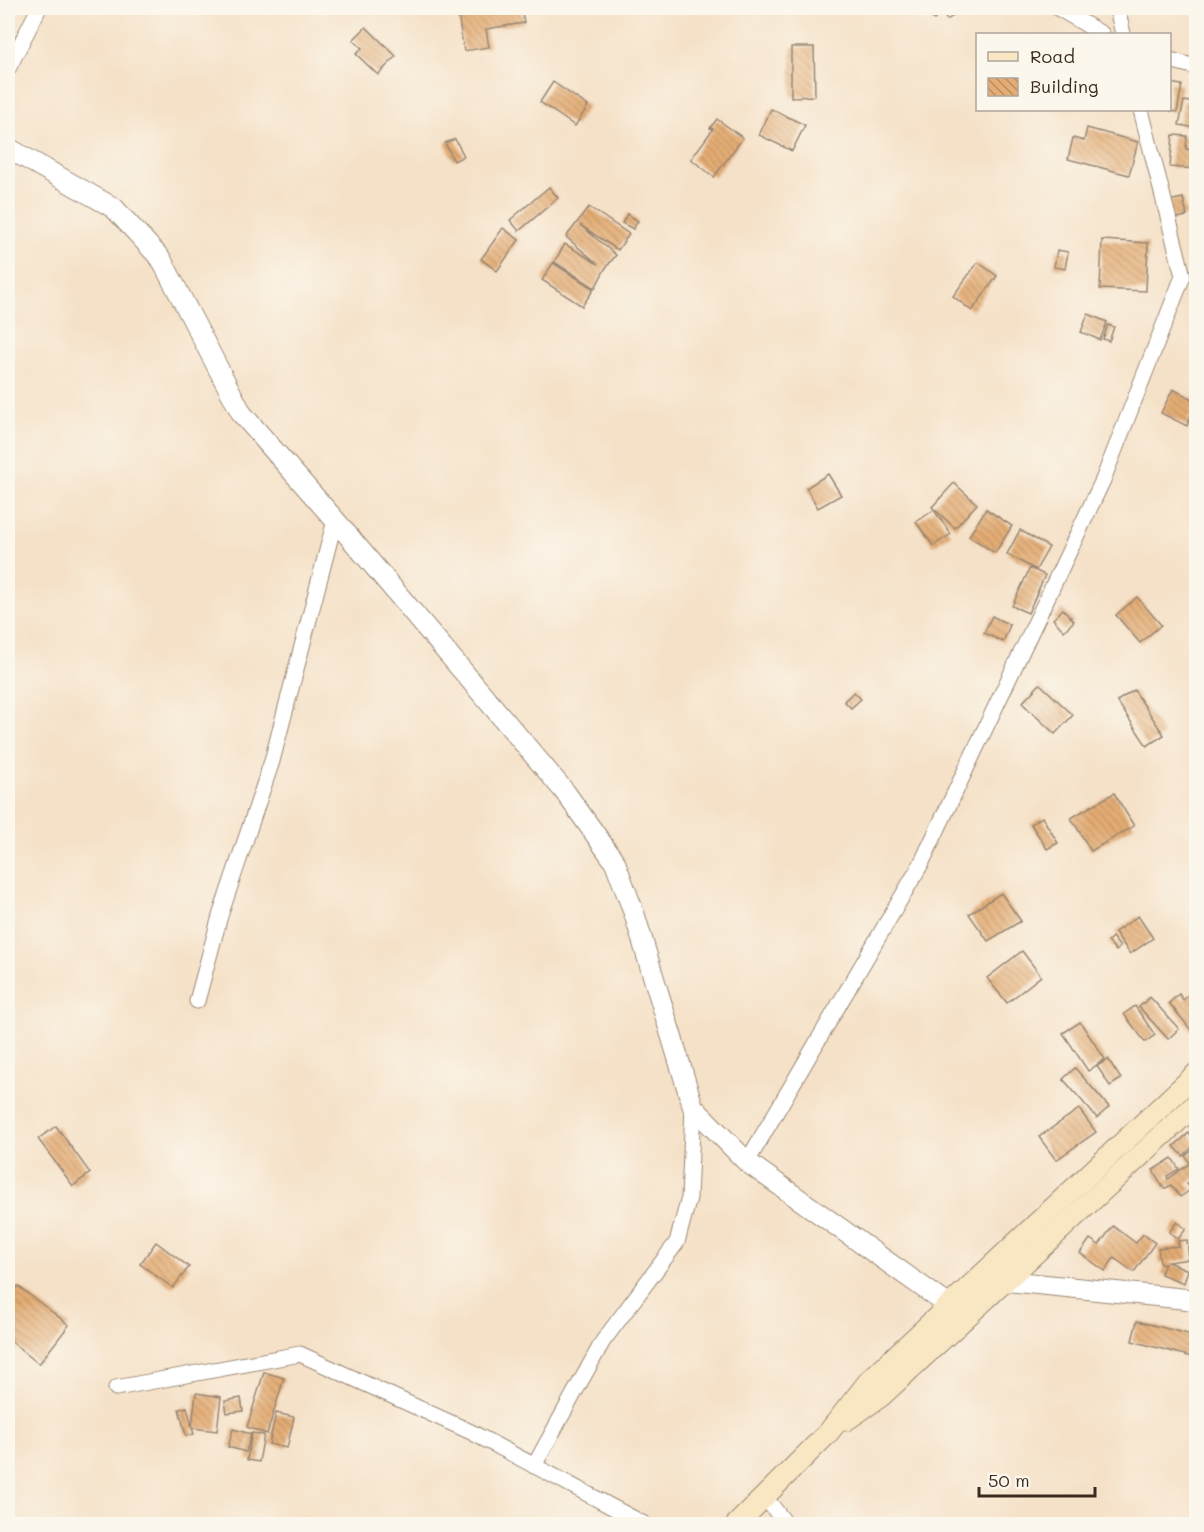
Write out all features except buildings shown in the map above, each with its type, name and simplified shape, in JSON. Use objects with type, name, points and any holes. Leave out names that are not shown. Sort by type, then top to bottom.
[{"type":"main road","points":[[737,1524],[828,1432],[869,1381],[1197,1074]]},
{"type":"main road","points":[[828,1432],[881,1396],[1197,1104]]},
{"type":"street","points":[[8,69],[39,8]]},
{"type":"street","points":[[1058,8],[1100,33]]},
{"type":"street","points":[[1117,8],[1123,33]]},
{"type":"street","points":[[1171,60],[1197,67]]},
{"type":"street","points":[[747,1162],[921,864],[1103,480],[1183,276],[1141,111]]},
{"type":"street","points":[[8,148],[114,208],[160,259],[242,414],[336,520],[565,792],[615,862],[634,913],[693,1107],[689,1198],[677,1242],[603,1341],[534,1466]]},
{"type":"street","points":[[197,1001],[220,916],[272,761],[336,520]]},
{"type":"street","points":[[693,1107],[747,1162],[948,1305]]},
{"type":"street","points":[[1006,1281],[1197,1300]]},
{"type":"street","points":[[116,1388],[300,1354],[471,1432],[644,1524]]},
{"type":"street","points":[[764,1496],[786,1524]]}]
